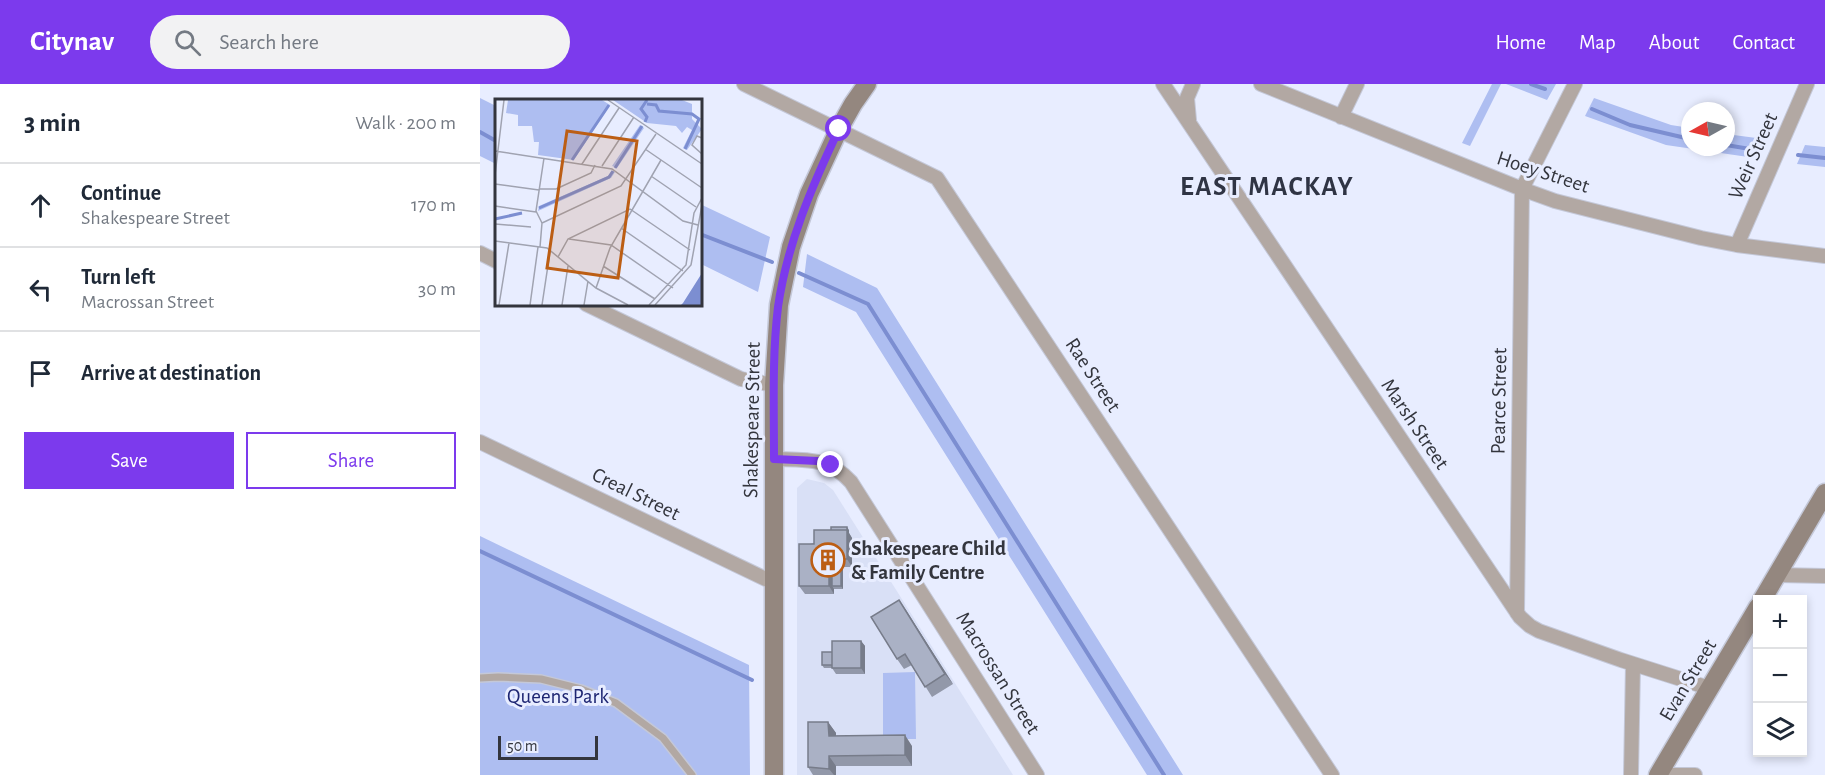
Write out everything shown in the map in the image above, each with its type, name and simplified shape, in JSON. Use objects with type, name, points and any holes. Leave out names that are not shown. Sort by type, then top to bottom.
[{"type":"street","name":"Rae Street","points":[[744,84],[937,178],[1332,775]]},
{"type":"street","name":"Shakespeare Street","points":[[774,775],[776,329],[791,247],[809,194],[839,129],[867,84]]},
{"type":"street","name":"Marsh Street","points":[[1163,84],[1517,613],[1534,628],[1633,664],[1710,688]]},
{"type":"street","points":[[1191,125],[1187,102],[1193,84]]},
{"type":"street","name":"Hoey Street","points":[[1261,84],[1522,189],[1578,206],[1737,245],[1825,256]]},
{"type":"street","points":[[1341,117],[1358,84]]},
{"type":"street","points":[[1522,189],[1575,84]]},
{"type":"street","name":"Weir Street","points":[[1737,245],[1807,84]]},
{"type":"street","name":"Pearce Street","points":[[1517,613],[1522,189]]},
{"type":"street","points":[[480,254],[495,261]]},
{"type":"street","points":[[590,306],[733,375],[751,382],[774,385]]},
{"type":"street","name":"Creal Street","points":[[480,442],[774,583]]},
{"type":"street","name":"Macrossan Street","points":[[774,459],[825,463],[837,469],[851,482],[1037,775]]},
{"type":"street","points":[[1765,595],[1825,493]]},
{"type":"street","points":[[1777,575],[1825,576]]},
{"type":"street","name":"Evan Street","points":[[1659,775],[1753,615]]},
{"type":"street","name":"Evan Street","points":[[1631,775],[1633,664]]},
{"type":"street","points":[[1659,775],[1695,775]]},
{"type":"lane","points":[[480,678],[541,679],[581,689],[616,703],[663,738],[692,775]]},
{"type":"shaded area","points":[[807,479],[824,483],[833,490],[1013,775],[797,775],[797,488]]},
{"type":"green space","points":[[1492,84],[1501,84],[1470,146],[1462,143]]},
{"type":"green space","points":[[1506,84],[1556,84],[1547,100]]},
{"type":"green space","points":[[480,98],[495,106],[495,164],[480,156]]},
{"type":"green space","points":[[1594,98],[1681,127],[1681,147],[1666,145],[1585,116]]},
{"type":"green space","points":[[1735,135],[1764,139],[1755,158],[1735,155]]},
{"type":"green space","points":[[1805,145],[1825,147],[1825,167],[1797,164]]},
{"type":"green space","points":[[702,205],[770,237],[758,292],[702,264]]},
{"type":"green space","points":[[807,254],[877,288],[1183,775],[1147,775],[856,312],[803,287]]},
{"type":"green space","name":"Queens Park","points":[[480,536],[749,665],[750,775],[480,775]]},
{"type":"green space","points":[[915,672],[916,739],[883,739],[883,673]]},
{"type":"building","points":[[831,527],[847,527],[847,530],[831,530]]},
{"type":"building","name":"Shakespeare Child & Family Centre","points":[[814,530],[847,530],[847,559],[829,559],[829,586],[799,586],[799,544],[814,544]]},
{"type":"building","points":[[832,564],[841,565],[841,586],[832,586]]},
{"type":"building","points":[[899,600],[945,674],[925,687],[905,654],[897,659],[871,617]]},
{"type":"building","points":[[832,641],[861,641],[861,668],[832,668]]},
{"type":"building","points":[[822,652],[832,652],[832,665],[822,665]]},
{"type":"building","points":[[808,722],[828,722],[829,736],[905,735],[905,755],[829,756],[829,769],[808,767]]},
{"type":"waterway","points":[[1531,84],[1545,89]]},
{"type":"waterway","points":[[1592,109],[1630,125],[1681,137]]},
{"type":"waterway","points":[[480,132],[495,140]]},
{"type":"waterway","points":[[1735,146],[1750,149]]},
{"type":"waterway","points":[[1798,155],[1825,158]]},
{"type":"waterway","points":[[702,235],[772,262]]},
{"type":"waterway","points":[[799,273],[868,304],[1164,775]]},
{"type":"waterway","points":[[480,551],[752,680]]},
{"type":"place","name":"Shakespeare Child & Family Centre","points":[[828,560]]},
{"type":"district","name":"EAST MACKAY","points":[[1267,186]]},
{"type":"route","points":[[831,465],[818,461],[774,459],[774,385],[776,329],[791,247],[809,194],[839,129]]}]
